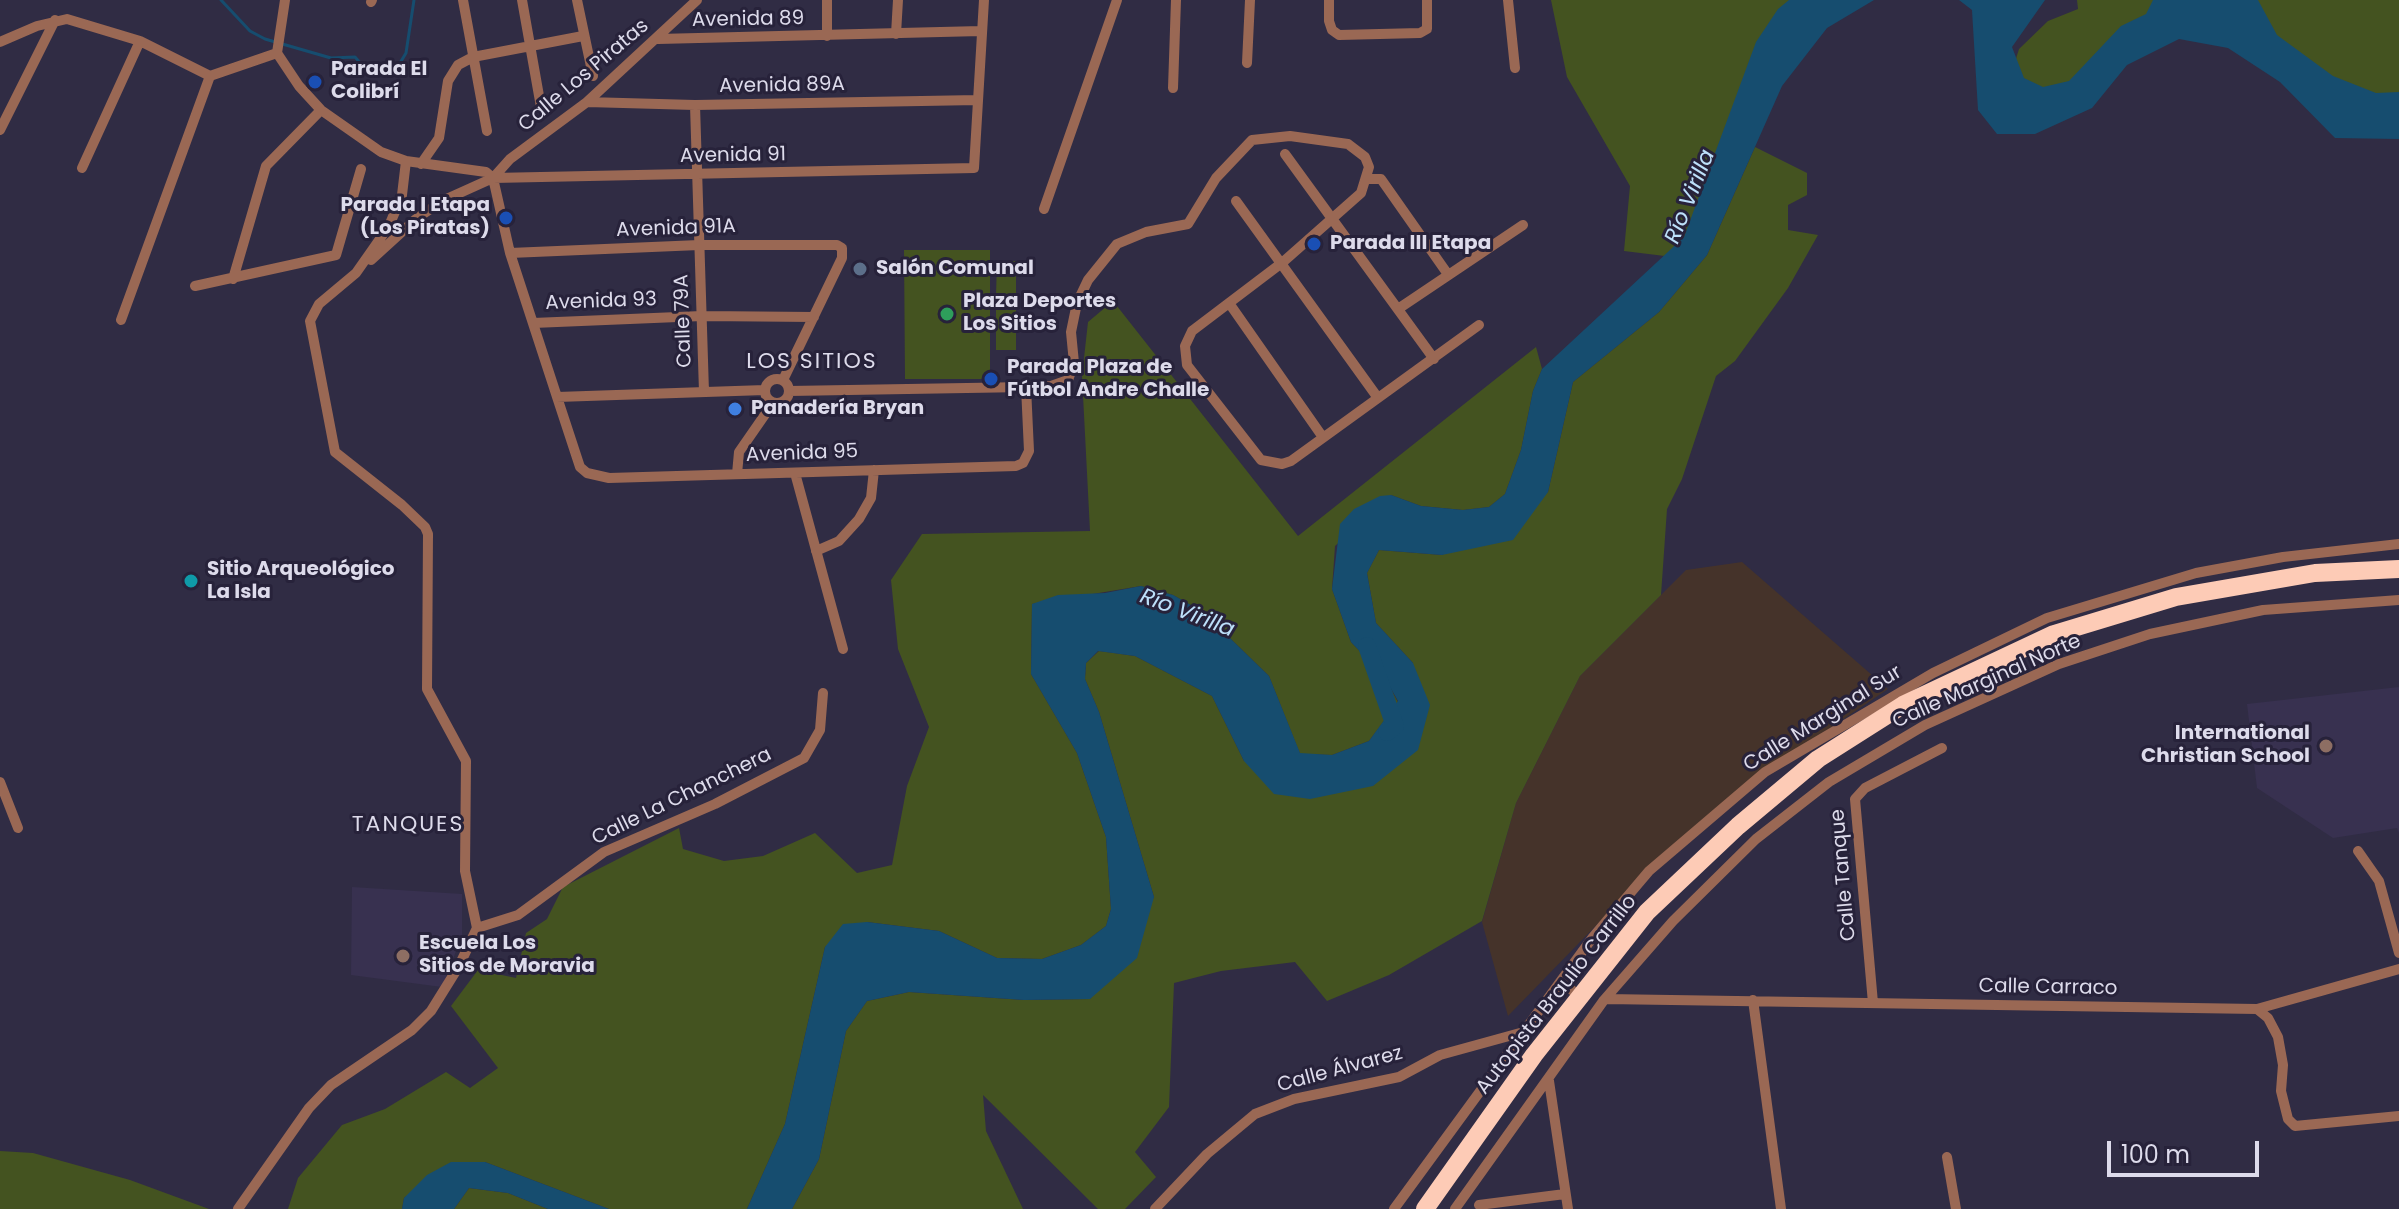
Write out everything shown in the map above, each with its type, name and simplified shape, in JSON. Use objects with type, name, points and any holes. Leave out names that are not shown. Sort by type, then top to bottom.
[{"type":"highway","name":"Autopista Braulio Carrillo","points":[[1425,1209],[1579,996],[1647,912],[1738,826],[1818,759],[1956,669],[2173,588],[2315,573],[2399,569]]},
{"type":"street","points":[[285,0],[277,53],[299,86],[321,110],[381,152],[421,164],[486,172],[493,178],[510,253],[557,397],[765,390]]},
{"type":"street","points":[[463,0],[487,131]]},
{"type":"street","points":[[522,0],[541,107]]},
{"type":"street","points":[[577,0],[593,76]]},
{"type":"street","name":"Calle Los Piratas","points":[[493,178],[510,159],[587,102],[697,0]]},
{"type":"street","points":[[827,0],[827,36]]},
{"type":"street","points":[[896,34],[898,0]]},
{"type":"street","points":[[978,100],[984,0]]},
{"type":"street","points":[[1044,209],[1117,0]]},
{"type":"street","points":[[1173,88],[1176,0]]},
{"type":"street","points":[[1247,63],[1250,0]]},
{"type":"street","points":[[1329,0],[1329,21],[1332,30],[1339,35],[1420,33],[1427,29],[1427,0]]},
{"type":"street","points":[[1508,0],[1515,68]]},
{"type":"street","points":[[0,42],[55,20],[76,20],[140,41],[210,76],[277,53]]},
{"type":"street","points":[[0,130],[55,20]]},
{"type":"street","name":"Avenida 89","points":[[658,39],[981,31]]},
{"type":"street","points":[[421,164],[439,138],[452,72],[464,60],[583,36]]},
{"type":"street","points":[[82,168],[140,41]]},
{"type":"street","points":[[121,320],[210,76]]},
{"type":"street","name":"Avenida 89A","points":[[587,102],[695,105],[978,100]]},
{"type":"street","name":"Avenida 91","points":[[493,178],[974,168],[978,100]]},
{"type":"street","name":"Calle 79A","points":[[695,105],[704,392]]},
{"type":"street","points":[[233,279],[266,166],[321,110]]},
{"type":"street","points":[[789,391],[1026,387],[1051,386],[1068,380],[1074,363],[1071,332],[1077,303],[1088,280],[1117,244],[1146,232],[1188,224],[1216,178],[1252,140],[1290,136],[1348,144],[1365,157],[1369,167],[1361,193],[1283,262],[1192,331],[1185,346],[1187,365],[1261,460],[1282,464],[1479,325]]},
{"type":"street","points":[[1285,154],[1434,359]]},
{"type":"street","points":[[356,273],[396,210],[406,161]]},
{"type":"street","points":[[195,286],[336,255],[361,169]]},
{"type":"street","points":[[238,1209],[309,1108],[331,1085],[412,1030],[431,1011],[459,966],[477,928],[465,871],[466,761],[429,694],[426,681],[428,534],[425,527],[402,505],[337,455],[310,317],[319,304],[416,219],[442,201],[493,178]]},
{"type":"street","points":[[1367,179],[1381,179],[1447,273]]},
{"type":"street","points":[[1236,201],[1283,262],[1378,398]]},
{"type":"street","points":[[1398,309],[1447,273],[1523,225]]},
{"type":"street","name":"Avenida 91A","points":[[510,253],[832,243],[842,248],[842,258],[814,317]]},
{"type":"street","points":[[1229,303],[1322,436]]},
{"type":"street","name":"Avenida 93","points":[[533,323],[702,316],[814,317]]},
{"type":"street","points":[[783,380],[814,317]]},
{"type":"street","points":[[765,390],[773,379],[783,380]]},
{"type":"street","points":[[737,474],[739,452],[773,403],[786,399],[789,391],[783,380]]},
{"type":"street","name":"Avenida 95","points":[[557,397],[574,457],[587,473],[609,478],[1023,463],[1029,451],[1026,387]]},
{"type":"street","points":[[765,390],[773,403]]},
{"type":"street","points":[[816,551],[839,541],[859,519],[871,498],[874,470]]},
{"type":"street","points":[[795,473],[843,649]]},
{"type":"street","points":[[2173,588],[2283,557],[2399,544]]},
{"type":"street","name":"Calle Marginal Norte","points":[[1455,1209],[1604,1000],[1673,921],[1756,839],[1829,782],[1925,725],[2059,664],[2150,634],[2263,610],[2399,600]]},
{"type":"street","name":"Calle Marginal Sur","points":[[1394,1209],[1520,1033],[1593,937],[1649,871],[1765,772],[1956,669]]},
{"type":"street","name":"Calle La Chanchera","points":[[477,928],[518,915],[604,852],[715,804],[804,758],[820,730],[823,693]]},
{"type":"street","name":"Calle Tanque","points":[[1873,1003],[1855,799],[1865,788],[1942,748]]},
{"type":"street","points":[[0,782],[2,794],[18,828]]},
{"type":"street","points":[[2358,851],[2379,881],[2399,953]]},
{"type":"street","name":"Calle Carraco","points":[[1604,1000],[2257,1009],[2399,969]]},
{"type":"street","points":[[1561,981],[1579,996]]},
{"type":"street","points":[[1753,1000],[1781,1209]]},
{"type":"street","points":[[2257,1009],[2268,1018],[2278,1037],[2283,1065],[2281,1091],[2288,1119],[2295,1126],[2399,1116]]},
{"type":"street","name":"Calle Álvarez","points":[[1155,1209],[1207,1154],[1255,1114],[1294,1099],[1399,1077],[1440,1055],[1520,1033]]},
{"type":"street","points":[[1549,1081],[1568,1209]]},
{"type":"street","points":[[1947,1157],[1956,1209]]},
{"type":"street","points":[[1479,1205],[1565,1194]]},
{"type":"shaded area","points":[[1742,562],[1888,689],[1765,772],[1649,871],[1508,1016],[1482,922],[1516,803],[1580,676],[1686,570]]},
{"type":"shaded area","name":"International Christian School","points":[[2399,687],[2399,833],[2397,828],[2333,838],[2257,788],[2247,704]]},
{"type":"shaded area","name":"Escuela Los Sitios de Moravia","points":[[352,887],[462,894],[462,936],[442,987],[351,975]]},
{"type":"green space","points":[[1551,0],[1841,0],[1818,12],[1681,258],[1624,251],[1630,186],[1567,77]]},
{"type":"green space","points":[[2077,0],[2399,0],[2399,103],[2378,100],[2206,21],[2057,97],[2010,78],[2019,49],[2048,21],[2078,9]]},
{"type":"green space","points":[[1755,147],[1807,173],[1807,195],[1788,205],[1788,230],[1818,235],[1788,288],[1735,361],[1716,376],[1682,479],[1667,509],[1661,595],[1580,676],[1516,803],[1482,921],[1389,975],[1327,1001],[1295,962],[1221,971],[1174,983],[1169,1107],[1135,1152],[1156,1177],[1125,1209],[1098,1209],[983,1095],[986,1131],[1023,1209],[792,1209],[819,1159],[846,1031],[867,1001],[909,992],[1024,1000],[1090,999],[1154,897],[1099,712],[1085,679],[1086,663],[1099,651],[1135,656],[1212,696],[1244,761],[1373,786],[1413,663],[1376,623],[1367,573],[1379,550],[1442,555],[1548,492],[1573,382],[1659,312],[1707,255]]},
{"type":"green space","name":"Plaza Deportes Los Sitios","points":[[904,250],[990,250],[990,379],[905,379]]},
{"type":"green space","points":[[997,261],[1016,261],[1016,297],[996,296]]},
{"type":"green space","points":[[1113,301],[1298,536],[1536,347],[1542,369],[1533,391],[1521,450],[1505,494],[1489,507],[1463,510],[1421,506],[1391,495],[1335,546],[1332,589],[1351,642],[1385,678],[1398,702],[1369,741],[1332,755],[1300,754],[1269,676],[1203,612],[1173,595],[1141,586],[1032,604],[1031,674],[1077,753],[1106,837],[1111,909],[1106,926],[1081,945],[1042,959],[997,958],[939,931],[867,922],[825,947],[785,1124],[747,1209],[609,1209],[485,1162],[452,1162],[404,1198],[402,1209],[288,1209],[298,1178],[342,1125],[385,1109],[446,1072],[470,1088],[498,1068],[451,1006],[478,970],[516,978],[526,933],[547,919],[563,887],[679,828],[683,849],[724,861],[763,856],[815,833],[857,873],[892,865],[907,786],[929,727],[898,649],[891,580],[922,534],[1090,531],[1082,376],[1088,322]]},
{"type":"green space","points":[[996,310],[1016,310],[1016,350],[996,350]]},
{"type":"green space","points":[[0,1151],[33,1153],[130,1180],[209,1209],[0,1209]]},
{"type":"green space","points":[[469,1188],[508,1193],[548,1209],[454,1209]]},
{"type":"water","points":[[1789,0],[1874,0],[1827,28],[1782,86],[1707,255],[1659,312],[1573,382],[1548,492],[1513,540],[1442,555],[1379,550],[1367,573],[1376,623],[1413,663],[1430,705],[1418,750],[1373,786],[1310,799],[1274,794],[1244,761],[1212,696],[1135,656],[1098,651],[1086,663],[1085,679],[1099,712],[1154,897],[1137,958],[1090,999],[1024,1000],[909,992],[867,1001],[846,1031],[819,1159],[792,1209],[747,1209],[785,1124],[825,947],[843,924],[867,922],[939,931],[997,958],[1042,959],[1081,945],[1106,926],[1111,909],[1106,837],[1077,753],[1031,674],[1032,604],[1058,595],[1105,593],[1141,586],[1173,595],[1203,612],[1269,676],[1300,753],[1332,755],[1369,741],[1398,701],[1385,678],[1351,642],[1332,589],[1340,524],[1354,509],[1380,496],[1391,495],[1421,506],[1463,510],[1489,507],[1505,494],[1521,450],[1533,391],[1542,369],[1684,237],[1756,42],[1778,9]]},
{"type":"water","points":[[1959,0],[2045,0],[2012,47],[2024,78],[2043,87],[2069,81],[2121,26],[2146,14],[2153,0],[2258,0],[2277,35],[2333,76],[2376,93],[2399,92],[2399,139],[2335,138],[2280,82],[2228,48],[2179,39],[2127,65],[2092,108],[2035,134],[1997,134],[1978,110],[1972,10]]},
{"type":"water","points":[[451,1162],[485,1162],[609,1209],[548,1209],[508,1193],[469,1188],[454,1209],[402,1209],[404,1198],[427,1175]]},
{"type":"waterway","points":[[221,0],[250,31],[265,39],[331,58],[355,57],[368,72],[381,75],[397,68],[406,53],[414,0]]},
{"type":"waterway","name":"Río Virilla","points":[[1367,646],[1395,726],[1387,732]]},
{"type":"place","name":"Parada El Colibrí","points":[[315,82]]},
{"type":"place","name":"Parada I Etapa (Los Piratas)","points":[[506,218]]},
{"type":"place","name":"Parada III Etapa","points":[[1314,244]]},
{"type":"place","name":"Salón Comunal","points":[[860,269]]},
{"type":"place","name":"Plaza Deportes Los Sitios","points":[[947,314]]},
{"type":"place","name":"Parada Plaza de Fútbol Andre Challe","points":[[991,379]]},
{"type":"place","name":"Panadería Bryan","points":[[735,409]]},
{"type":"place","name":"Sitio Arqueológico La Isla","points":[[191,581]]},
{"type":"place","name":"International Christian School","points":[[2326,746]]},
{"type":"place","name":"Escuela Los Sitios de Moravia","points":[[403,956]]},
{"type":"district","name":"LOS SITIOS","points":[[812,362]]},
{"type":"district","name":"TANQUES","points":[[408,825]]}]
